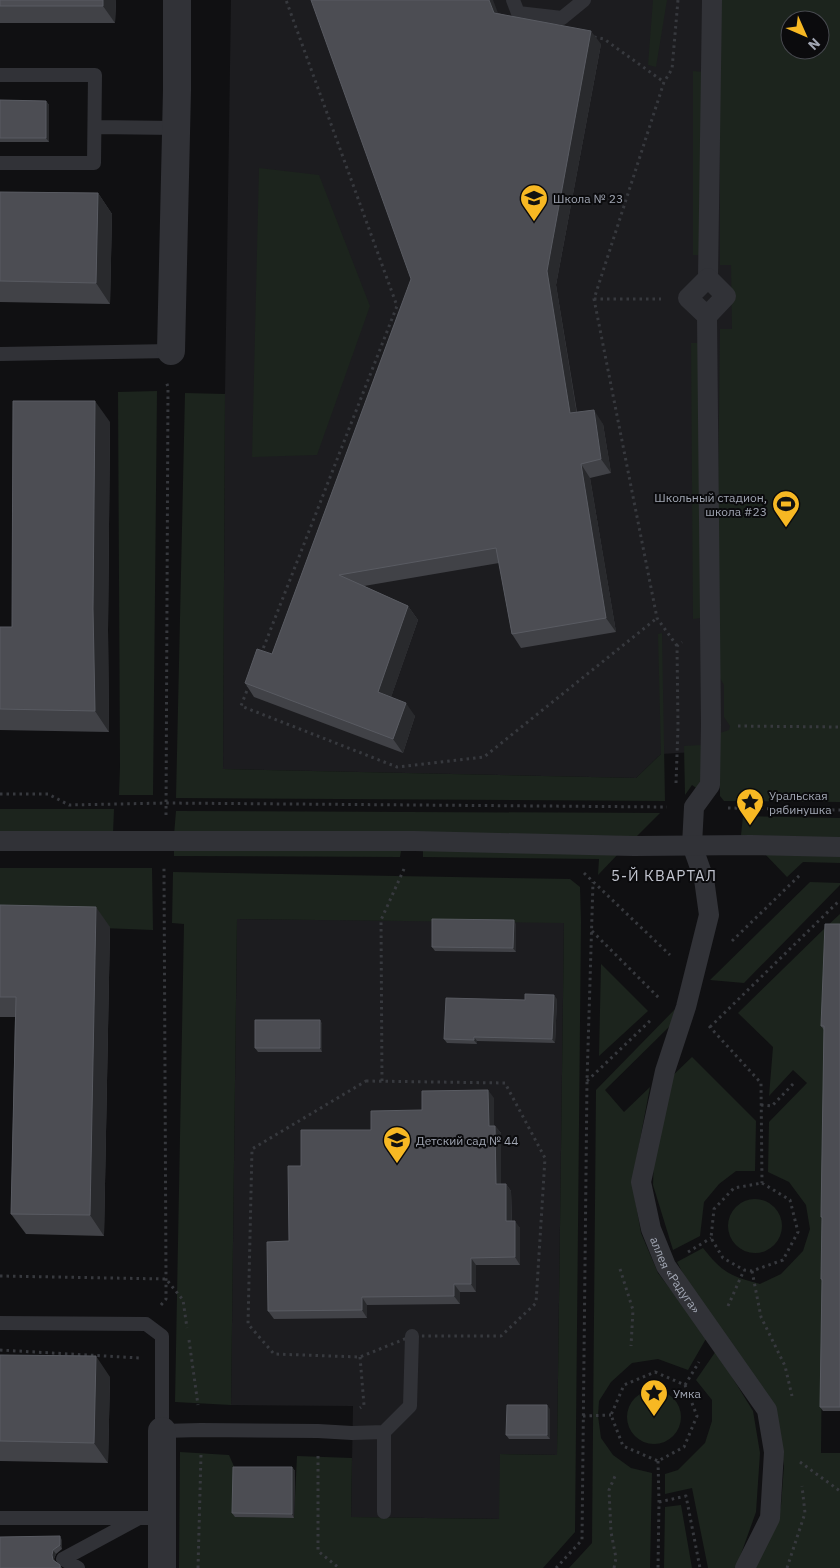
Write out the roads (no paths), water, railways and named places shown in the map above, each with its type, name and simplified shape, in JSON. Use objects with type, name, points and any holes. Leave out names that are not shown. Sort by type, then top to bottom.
[{"type":"street","points":[[171,351],[177,0]]},
{"type":"street","points":[[707,316],[688,298],[708,278],[712,0]]},
{"type":"street","points":[[692,845],[694,807],[710,785],[707,316],[726,296],[708,278]]},
{"type":"street","points":[[0,841],[415,841],[634,846],[840,847]]},
{"type":"street","name":"аллея «Радуга»","points":[[692,845],[704,879],[710,915],[686,1007],[665,1071],[641,1182],[651,1229],[666,1266],[767,1410],[774,1452],[770,1518],[745,1568]]},
{"type":"street","points":[[162,1431],[151,1518],[162,1568]]},
{"type":"lane","points":[[513,0],[518,12],[562,18],[584,0]]},
{"type":"lane","points":[[0,75],[95,76],[94,163],[0,163]]},
{"type":"lane","points":[[95,127],[176,128]]},
{"type":"lane","points":[[0,354],[171,351]]},
{"type":"lane","points":[[0,1323],[146,1324],[162,1336],[162,1431],[384,1432],[410,1406],[412,1336]]},
{"type":"lane","points":[[384,1432],[384,1512]]},
{"type":"lane","points":[[0,1518],[151,1518]]},
{"type":"lane","points":[[78,1568],[63,1560],[151,1518]]},
{"type":"place","name":"Школа № 23","points":[[534,222]]},
{"type":"place","name":"Школьный стадион, школа #23","points":[[786,528]]},
{"type":"place","name":"Уральская рябинушка","points":[[750,826]]},
{"type":"place","name":"Детский сад № 44","points":[[397,1164]]},
{"type":"place","name":"Умка","points":[[654,1417]]},
{"type":"district","name":"5-Й КВАРТАЛ","points":[[664,875]]}]
